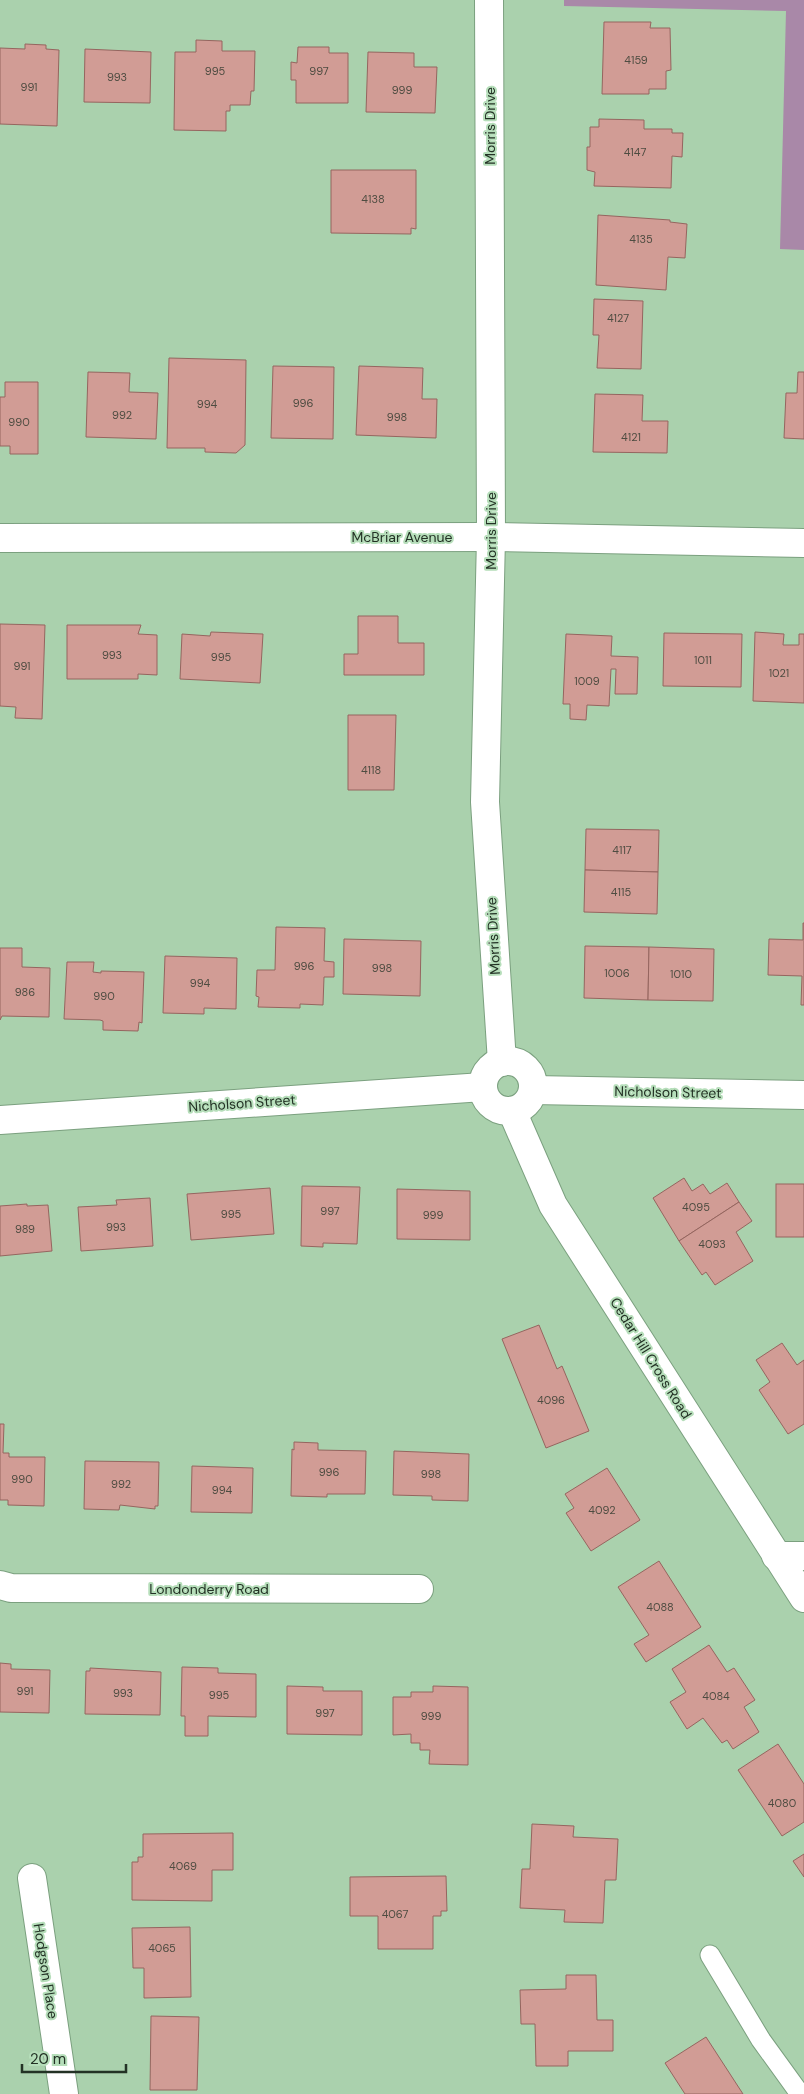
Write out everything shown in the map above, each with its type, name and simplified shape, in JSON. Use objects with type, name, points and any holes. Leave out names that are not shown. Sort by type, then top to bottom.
[{"type":"street","name":"Morris Drive","points":[[489,0],[491,537],[485,802],[502,1062]]},
{"type":"street","name":"McBriar Avenue","points":[[0,538],[491,537],[804,543]]},
{"type":"street","points":[[502,1062],[510,1062],[525,1068],[532,1081],[533,1090],[526,1104],[512,1111],[492,1106],[484,1093],[483,1087],[488,1071],[502,1062]]},
{"type":"street","name":"Nicholson Street","points":[[0,1120],[483,1087]]},
{"type":"street","name":"Nicholson Street","points":[[533,1090],[804,1095]]},
{"type":"street","name":"Cedar Hill Cross Road","points":[[512,1111],[553,1205],[804,1598]]},
{"type":"street","points":[[776,1556],[804,1556]]},
{"type":"street","name":"Londonderry Road","points":[[0,1585],[11,1588],[419,1589]]},
{"type":"street","name":"Hodgson Place","points":[[32,1878],[64,2094]]},
{"type":"lane","points":[[710,1955],[761,2040],[800,2094]]},
{"type":"shaded area","points":[[564,0],[804,0],[804,250],[780,249],[786,11],[564,6]]},
{"type":"building","points":[[604,22],[651,22],[650,28],[670,28],[671,70],[666,71],[666,89],[649,89],[649,94],[602,94]]},
{"type":"building","points":[[196,40],[222,41],[222,51],[255,51],[254,91],[251,91],[250,105],[230,105],[230,111],[226,111],[226,131],[174,130],[175,52],[196,52]]},
{"type":"building","points":[[25,44],[46,45],[46,49],[59,50],[57,126],[0,124],[0,48],[25,49]]},
{"type":"building","points":[[298,47],[329,47],[329,53],[348,53],[348,103],[296,103],[296,80],[291,80],[291,62],[297,63]]},
{"type":"building","points":[[85,49],[151,52],[150,103],[84,102]]},
{"type":"building","points":[[368,52],[414,53],[414,67],[437,67],[435,113],[366,112]]},
{"type":"building","points":[[599,119],[644,120],[644,129],[672,129],[672,133],[683,133],[682,157],[672,156],[671,188],[594,186],[595,172],[587,170],[587,147],[590,147],[590,127],[599,127]]},
{"type":"building","points":[[331,170],[416,170],[416,229],[411,228],[411,234],[331,233]]},
{"type":"building","points":[[598,215],[670,220],[670,222],[687,224],[685,258],[668,257],[666,290],[596,285]]},
{"type":"building","points":[[594,299],[643,301],[641,369],[597,368],[599,335],[593,335]]},
{"type":"building","points":[[169,358],[246,360],[245,445],[236,453],[205,452],[205,448],[167,448]]},
{"type":"building","points":[[273,366],[334,367],[333,439],[271,438]]},
{"type":"building","points":[[359,366],[423,368],[422,399],[437,399],[436,438],[356,435]]},
{"type":"building","points":[[88,372],[130,373],[129,392],[158,393],[156,439],[86,437]]},
{"type":"building","points":[[798,372],[804,372],[804,439],[784,438],[786,393],[797,393]]},
{"type":"building","points":[[5,382],[38,382],[38,454],[10,454],[10,446],[0,446],[0,397],[5,397]]},
{"type":"building","points":[[595,394],[643,395],[642,421],[668,421],[667,453],[593,452]]},
{"type":"building","points":[[358,616],[398,616],[398,643],[424,643],[424,675],[344,675],[344,654],[358,654]]},
{"type":"building","points":[[0,624],[45,625],[42,719],[15,718],[16,707],[0,706]]},
{"type":"building","points":[[67,625],[141,625],[138,634],[157,635],[157,675],[138,674],[138,679],[67,679]]},
{"type":"building","points":[[211,632],[263,634],[260,683],[180,679],[182,634],[210,636]]},
{"type":"building","points":[[755,632],[784,634],[783,645],[799,645],[799,634],[804,634],[804,703],[753,701]]},
{"type":"building","points":[[664,633],[742,634],[741,687],[663,686]]},
{"type":"building","points":[[566,634],[612,636],[611,656],[638,657],[637,694],[615,694],[616,669],[611,669],[609,706],[587,705],[586,720],[570,719],[570,704],[563,704]]},
{"type":"building","points":[[348,715],[396,715],[394,790],[348,790]]},
{"type":"building","points":[[586,829],[659,830],[658,872],[585,870]]},
{"type":"building","points":[[585,870],[658,872],[657,914],[584,912]]},
{"type":"building","points":[[803,923],[804,1005],[801,1005],[802,976],[768,975],[769,939],[803,940]]},
{"type":"building","points":[[276,927],[325,928],[324,961],[334,962],[334,977],[324,977],[323,1005],[300,1004],[300,1008],[258,1007],[259,997],[256,996],[257,970],[275,970]]},
{"type":"building","points":[[344,939],[421,941],[420,996],[343,994]]},
{"type":"building","points":[[585,946],[649,947],[648,1000],[584,998]]},
{"type":"building","points":[[649,947],[714,949],[713,1001],[648,1000]]},
{"type":"building","points":[[0,948],[22,948],[22,967],[50,968],[49,1017],[2,1016],[0,1020]]},
{"type":"building","points":[[165,956],[237,958],[236,1009],[204,1008],[204,1014],[163,1013]]},
{"type":"building","points":[[67,962],[94,962],[93,972],[144,972],[142,1023],[139,1022],[138,1031],[103,1030],[103,1021],[100,1020],[64,1019]]},
{"type":"building","points":[[684,1178],[692,1191],[703,1184],[710,1194],[727,1183],[739,1202],[679,1241],[653,1198]]},
{"type":"building","points":[[776,1184],[804,1184],[804,1237],[776,1237]]},
{"type":"building","points":[[302,1186],[360,1187],[357,1244],[323,1243],[323,1247],[301,1246]]},
{"type":"building","points":[[270,1188],[274,1234],[191,1240],[187,1194]]},
{"type":"building","points":[[397,1189],[470,1191],[470,1240],[397,1239]]},
{"type":"building","points":[[150,1198],[153,1246],[81,1251],[78,1207],[117,1205],[116,1200]]},
{"type":"building","points":[[739,1202],[752,1221],[736,1232],[753,1261],[715,1285],[706,1272],[702,1275],[679,1241]]},
{"type":"building","points":[[27,1204],[27,1206],[48,1205],[52,1251],[0,1256],[0,1206]]},
{"type":"building","points":[[539,1325],[557,1369],[562,1366],[589,1431],[546,1448],[502,1339]]},
{"type":"building","points":[[782,1343],[797,1365],[804,1360],[804,1424],[788,1434],[759,1390],[770,1382],[756,1360]]},
{"type":"building","points":[[0,1424],[4,1424],[3,1453],[9,1453],[9,1457],[45,1457],[44,1506],[8,1505],[8,1500],[0,1500]]},
{"type":"building","points":[[294,1442],[318,1443],[318,1450],[366,1451],[365,1494],[327,1494],[327,1497],[291,1496],[292,1449],[294,1450]]},
{"type":"building","points":[[394,1451],[469,1454],[468,1501],[432,1500],[432,1496],[393,1495]]},
{"type":"building","points":[[85,1461],[159,1462],[158,1506],[155,1506],[155,1509],[120,1505],[119,1510],[84,1509]]},
{"type":"building","points":[[192,1466],[253,1468],[252,1513],[191,1512]]},
{"type":"building","points":[[607,1468],[640,1520],[591,1551],[566,1513],[574,1508],[565,1494]]},
{"type":"building","points":[[659,1561],[701,1627],[646,1662],[634,1644],[649,1635],[618,1587]]},
{"type":"building","points":[[709,1645],[727,1672],[734,1668],[755,1700],[744,1707],[759,1732],[733,1749],[727,1740],[722,1743],[703,1718],[687,1729],[670,1702],[686,1692],[672,1669]]},
{"type":"building","points":[[0,1663],[11,1664],[11,1669],[50,1670],[49,1713],[0,1712]]},
{"type":"building","points":[[182,1667],[218,1668],[218,1673],[256,1674],[256,1717],[208,1716],[208,1736],[185,1736],[185,1716],[181,1716]]},
{"type":"building","points":[[90,1668],[161,1672],[160,1715],[85,1714],[86,1671],[90,1671]]},
{"type":"building","points":[[287,1686],[323,1687],[323,1691],[362,1691],[362,1735],[287,1734]]},
{"type":"building","points":[[433,1686],[468,1687],[468,1765],[429,1764],[430,1750],[420,1750],[420,1743],[411,1743],[411,1734],[393,1735],[393,1697],[411,1697],[411,1692],[433,1692]]},
{"type":"building","points":[[778,1744],[804,1784],[804,1822],[782,1836],[738,1770]]},
{"type":"building","points":[[532,1824],[574,1826],[573,1837],[618,1839],[616,1880],[605,1880],[603,1923],[564,1922],[565,1910],[520,1908],[522,1869],[530,1869]]},
{"type":"building","points":[[233,1833],[233,1870],[212,1870],[212,1901],[132,1900],[132,1862],[138,1862],[138,1857],[143,1857],[143,1834]]},
{"type":"building","points":[[804,1854],[804,1877],[793,1861]]},
{"type":"building","points":[[446,1876],[447,1911],[441,1911],[441,1916],[433,1916],[433,1949],[378,1949],[378,1916],[350,1916],[350,1877]]},
{"type":"building","points":[[190,1927],[191,1997],[144,1998],[144,1968],[133,1968],[132,1928]]},
{"type":"building","points":[[566,1975],[596,1975],[597,2020],[613,2020],[613,2051],[568,2051],[568,2066],[536,2066],[535,2024],[521,2024],[520,1990],[566,1989]]},
{"type":"building","points":[[151,2016],[199,2017],[197,2090],[150,2090]]},
{"type":"building","points":[[706,2037],[743,2094],[685,2094],[665,2063]]}]
